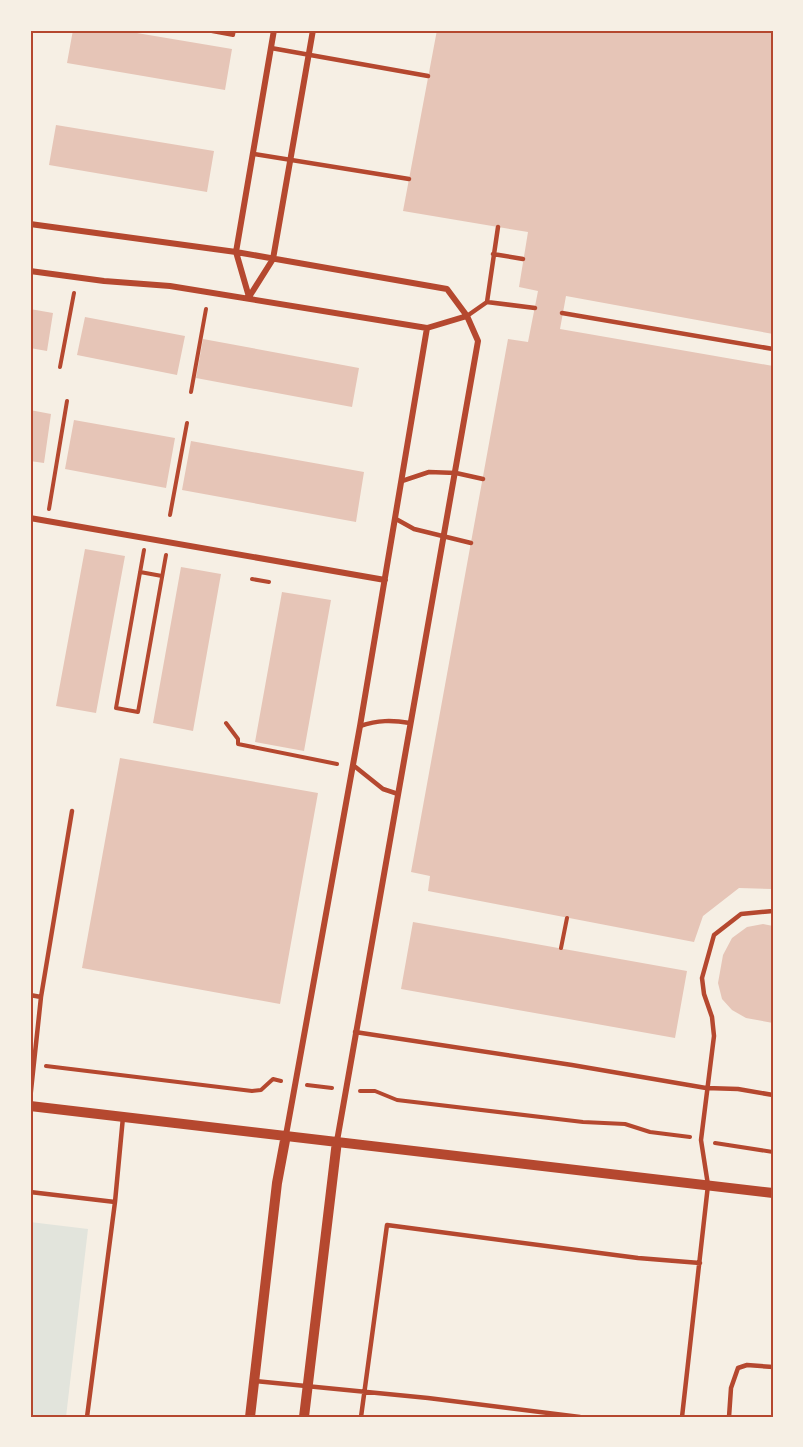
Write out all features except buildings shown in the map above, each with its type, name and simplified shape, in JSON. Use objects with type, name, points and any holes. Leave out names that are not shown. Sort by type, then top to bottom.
[{"type":"street","points":[[249,297],[236,252],[274,30]]},
{"type":"street","points":[[249,297],[273,259],[313,30]]},
{"type":"street","points":[[30,224],[236,252],[447,289],[467,316],[478,341],[337,1141],[304,1417]]},
{"type":"street","points":[[30,271],[249,297],[427,328],[467,316]]},
{"type":"street","points":[[250,1417],[277,1183],[360,726],[427,328]]},
{"type":"street","points":[[30,518],[385,580]]},
{"type":"street","points":[[30,1106],[773,1193]]},
{"type":"lane","points":[[271,48],[428,76]]},
{"type":"lane","points":[[254,154],[409,179]]},
{"type":"lane","points":[[487,302],[498,227]]},
{"type":"lane","points":[[493,254],[523,259]]},
{"type":"lane","points":[[467,316],[487,302],[535,308]]},
{"type":"lane","points":[[562,313],[773,349]]},
{"type":"lane","points":[[402,481],[429,472],[456,473],[483,479]]},
{"type":"lane","points":[[396,519],[414,529],[471,543]]},
{"type":"lane","points":[[360,726],[375,721],[389,720],[410,723]]},
{"type":"lane","points":[[352,765],[383,789],[398,794]]},
{"type":"lane","points":[[30,1100],[41,997],[72,811]]},
{"type":"lane","points":[[682,1417],[708,1185],[701,1140],[714,1036],[712,1017],[704,994],[702,978],[714,935],[741,914],[773,911]]},
{"type":"lane","points":[[30,994],[41,997]]},
{"type":"lane","points":[[355,1032],[706,1088],[738,1089],[773,1095]]},
{"type":"lane","points":[[87,1417],[115,1202],[123,1118]]},
{"type":"lane","points":[[30,1192],[115,1202]]},
{"type":"lane","points":[[361,1417],[387,1225],[638,1258],[700,1263]]},
{"type":"lane","points":[[729,1417],[731,1388],[738,1368],[747,1365],[773,1366]]},
{"type":"lane","points":[[255,1381],[580,1417]]},
{"type":"path","points":[[206,30],[233,35],[234,30]]},
{"type":"path","points":[[60,368],[74,293]]},
{"type":"path","points":[[191,392],[206,309]]},
{"type":"path","points":[[49,509],[67,401]]},
{"type":"path","points":[[170,515],[187,423]]},
{"type":"path","points":[[143,552],[116,708],[138,712],[166,557]]},
{"type":"path","points":[[140,572],[162,576]]},
{"type":"path","points":[[252,579],[269,582]]},
{"type":"path","points":[[226,723],[238,739],[238,744],[337,764]]},
{"type":"path","points":[[561,948],[567,918]]},
{"type":"path","points":[[52,1066],[252,1091],[261,1090],[273,1079],[278,1080]]},
{"type":"path","points":[[311,1086],[328,1087]]},
{"type":"path","points":[[371,1093],[375,1091],[388,1098],[408,1101],[625,1124],[651,1132],[680,1135]]},
{"type":"path","points":[[727,1146],[773,1152]]},
{"type":"shaded area","points":[[30,1222],[88,1229],[66,1417],[30,1417]]}]
